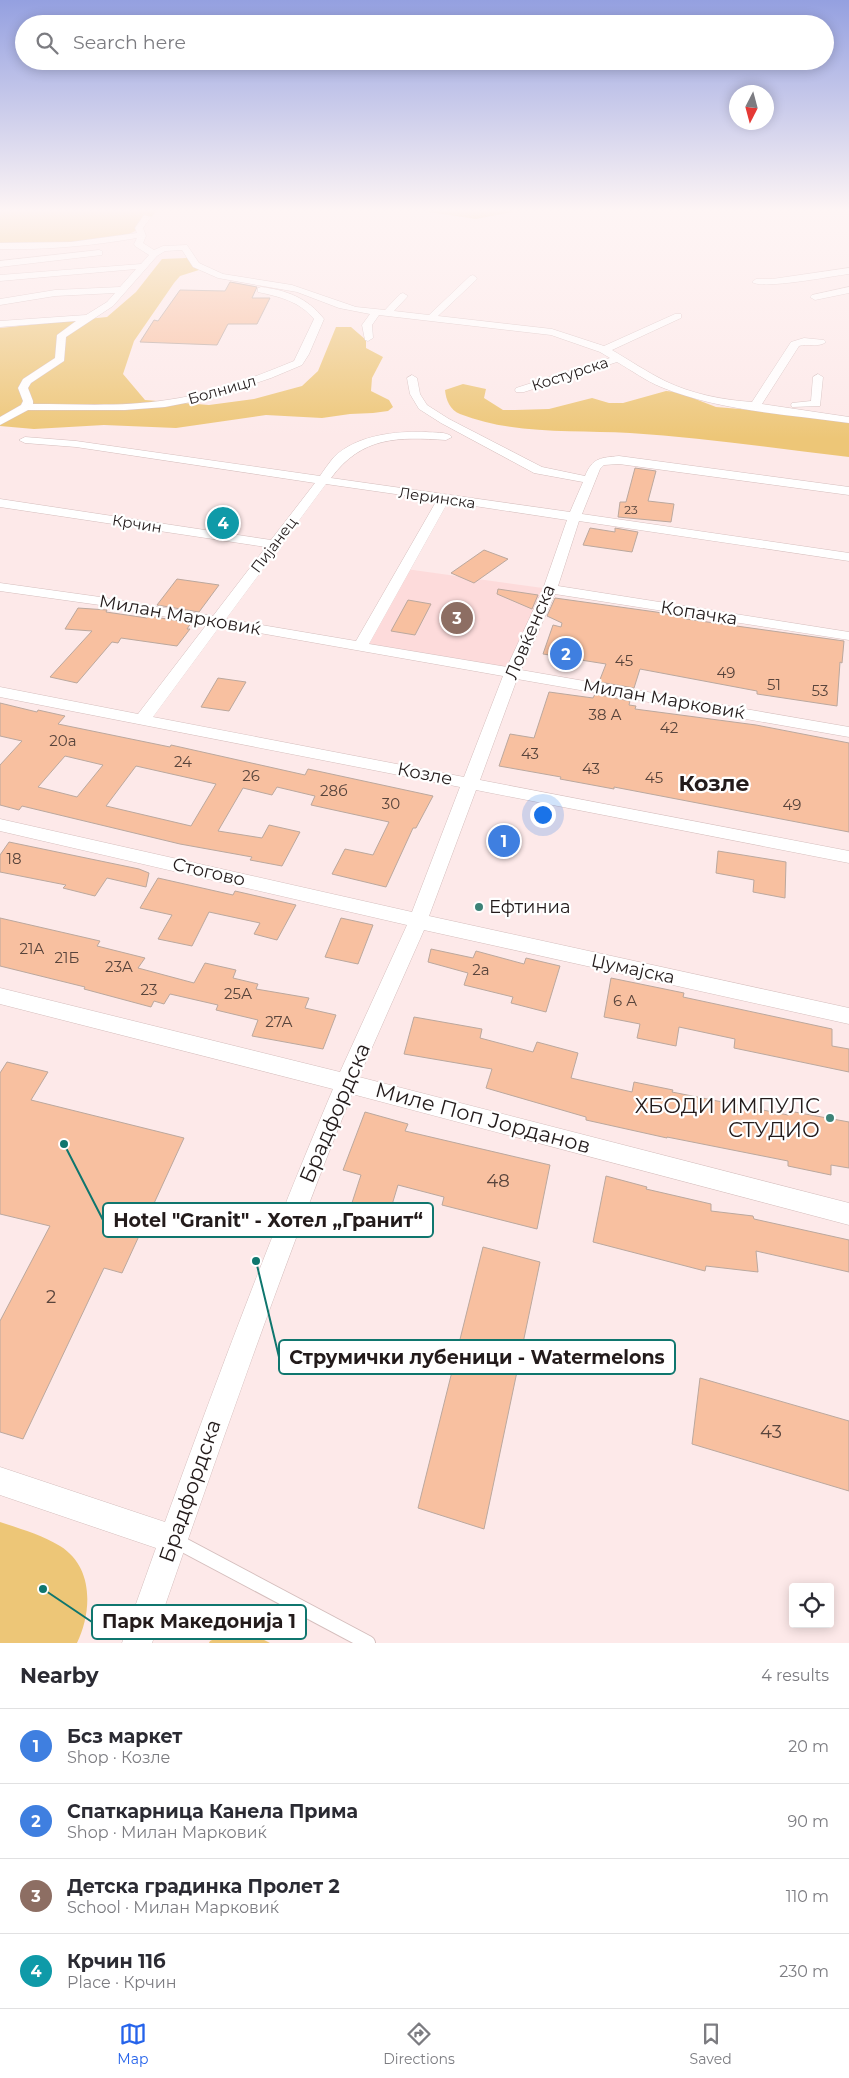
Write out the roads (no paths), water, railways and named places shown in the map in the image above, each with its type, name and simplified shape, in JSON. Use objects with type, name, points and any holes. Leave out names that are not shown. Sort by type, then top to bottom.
[{"type":"street","points":[[0,422],[25,397],[27,381],[60,359],[59,339],[62,335],[69,328],[101,311],[127,286]]},
{"type":"street","points":[[277,286],[301,290],[349,308],[552,332],[604,350],[662,384],[679,391],[728,404],[805,406],[816,404],[818,377]]},
{"type":"street","points":[[432,317],[465,286]]},
{"type":"street","points":[[0,302],[55,293],[123,290]]},
{"type":"street","name":"Болницл","points":[[25,397],[110,408],[186,400],[241,385],[298,363],[304,354],[319,318],[314,312],[290,296],[280,292],[261,290]]},
{"type":"street","points":[[771,291],[790,290]]},
{"type":"street","points":[[815,297],[849,290]]},
{"type":"street","points":[[388,312],[404,296]]},
{"type":"street","points":[[368,338],[367,325],[376,312]]},
{"type":"street","points":[[604,350],[678,316]]},
{"type":"street","points":[[0,324],[90,318]]},
{"type":"street","points":[[756,405],[795,344],[804,341],[821,342]]},
{"type":"street","name":"Костурска","points":[[520,390],[620,358]]},
{"type":"street","points":[[412,378],[416,394],[423,407],[453,426],[538,470],[589,480]]},
{"type":"street","points":[[756,405],[849,420]]},
{"type":"street","name":"Пијанец","points":[[142,720],[338,460],[359,445],[381,439],[409,434],[446,437]]},
{"type":"street","name":"Леринска","points":[[25,440],[86,446],[574,518],[849,556]]},
{"type":"street","name":"Ловќенска","points":[[470,783],[512,672],[550,589],[589,480],[595,467],[601,462],[619,460],[849,491]]},
{"type":"street","points":[[360,647],[406,569],[444,499]]},
{"type":"street","name":"Крчин","points":[[0,503],[274,544]]},
{"type":"street","name":"Милан Марковиќ","points":[[0,586],[512,672],[849,732]]},
{"type":"street","name":"Копачка","points":[[550,589],[849,636]]},
{"type":"street","name":"Козле","points":[[0,692],[849,858]]},
{"type":"street","name":"Брадфордска","points":[[137,1643],[250,1325],[291,1216],[346,1083],[418,921],[470,783]]},
{"type":"street","name":"Стогово","points":[[0,825],[391,913],[418,921]]},
{"type":"street","name":"Џумајска","points":[[418,921],[849,1016]]},
{"type":"street","name":"Миле Поп Јорданов","points":[[0,996],[159,1038],[346,1083],[849,1214]]},
{"type":"street","points":[[0,1481],[173,1539]]},
{"type":"lane","points":[[173,1539],[368,1643]]},
{"type":"place","name":"Крчин 11б","points":[[223,523]]},
{"type":"place","name":"Детска градинка Пролет 2","points":[[457,618]]},
{"type":"place","name":"Спаткарница Канела Прима","points":[[566,654]]},
{"type":"place","name":"Бсз маркет","points":[[504,841]]},
{"type":"place","name":"Ефтиниа","points":[[479,907]]},
{"type":"place","name":"ХБОДИ ИМПУЛС СТУДИО","points":[[830,1118]]},
{"type":"place","name":"Hotel \"Granit\" - Хотел „Гранит“","points":[[64,1144]]},
{"type":"place","name":"Струмички лубеници - Watermelons","points":[[256,1261]]},
{"type":"place","name":"Парк Македонија 1","points":[[43,1589]]},
{"type":"district","name":"Козле","points":[[714,783]]}]
